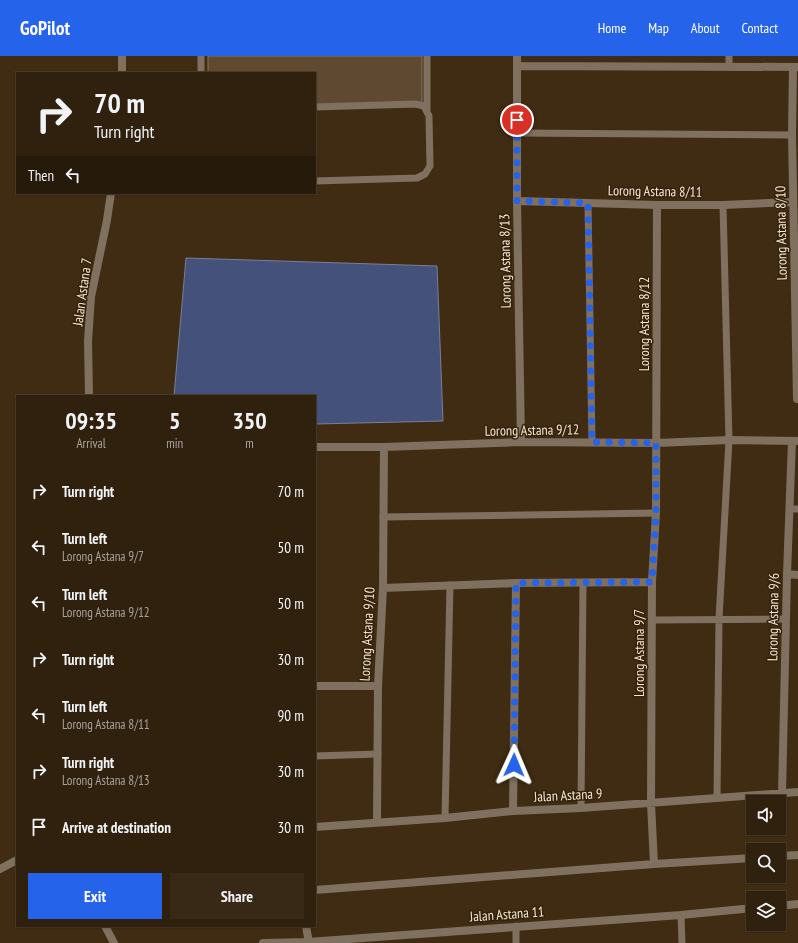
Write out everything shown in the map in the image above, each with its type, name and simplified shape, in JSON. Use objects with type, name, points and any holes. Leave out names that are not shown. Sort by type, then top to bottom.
[{"type":"street","points":[[122,56],[122,72]]},
{"type":"street","name":"Lorong Astana 8/13","points":[[517,56],[517,201],[521,442]]},
{"type":"street","points":[[517,66],[796,67]]},
{"type":"street","name":"Lorong Astana 8/10","points":[[796,67],[792,135],[793,202],[796,226],[797,399]]},
{"type":"street","name":"Jalan Astana 7","points":[[89,395],[88,341],[91,297],[111,194]]},
{"type":"street","name":"Lorong Astana 8/11","points":[[517,201],[657,205],[723,205],[793,202]]},
{"type":"street","name":"Lorong Astana 8/12","points":[[656,443],[657,205]]},
{"type":"street","name":"Lorong Astana 9/12","points":[[316,447],[384,447],[521,442],[656,443],[729,440],[795,441]]},
{"type":"street","name":"Lorong Astana 9/6","points":[[782,793],[787,574],[794,509],[795,441]]},
{"type":"street","name":"Lorong Astana 9/7","points":[[654,864],[651,803],[652,582],[656,513],[656,443]]},
{"type":"street","name":"Lorong Astana 9/10","points":[[377,822],[378,686],[383,588],[384,447]]},
{"type":"street","points":[[787,574],[798,574]]},
{"type":"street","points":[[383,588],[516,583],[652,582]]},
{"type":"street","points":[[513,811],[516,583]]},
{"type":"street","points":[[316,686],[378,686]]},
{"type":"street","name":"Jalan Astana 9","points":[[316,826],[798,792]]},
{"type":"street","points":[[786,856],[798,855]]},
{"type":"street","points":[[316,890],[746,858]]},
{"type":"street","points":[[0,869],[16,861]]},
{"type":"street","points":[[786,905],[798,904]]},
{"type":"street","name":"Jalan Astana 11","points":[[263,943],[308,942],[681,915],[746,909]]},
{"type":"street","points":[[106,927],[114,943]]},
{"type":"street","points":[[306,927],[308,942]]},
{"type":"lane","points":[[201,56],[201,72]]},
{"type":"lane","points":[[316,181],[417,178],[428,171],[430,166],[429,116],[427,110],[427,56]]},
{"type":"lane","points":[[729,56],[729,67]]},
{"type":"lane","points":[[316,107],[415,104],[424,106],[427,110]]},
{"type":"lane","points":[[517,133],[792,135]]},
{"type":"lane","points":[[588,203],[592,442]]},
{"type":"lane","points":[[717,798],[719,619],[729,440],[723,205]]},
{"type":"lane","points":[[383,517],[656,513]]},
{"type":"lane","points":[[581,808],[583,582]]},
{"type":"lane","points":[[445,818],[450,585]]},
{"type":"lane","points":[[653,620],[786,619]]},
{"type":"lane","points":[[316,756],[378,754]]},
{"type":"lane","points":[[681,915],[682,943]]},
{"type":"lane","points":[[516,926],[516,943]]},
{"type":"water","points":[[186,258],[437,266],[443,421],[316,424],[316,395],[174,395]]},
{"type":"building","points":[[208,56],[422,56],[422,103],[316,105],[316,72],[208,72]]},
{"type":"route","points":[[514,765],[516,583],[652,582],[656,513],[656,443],[592,442],[588,203],[517,201],[517,120]]}]
